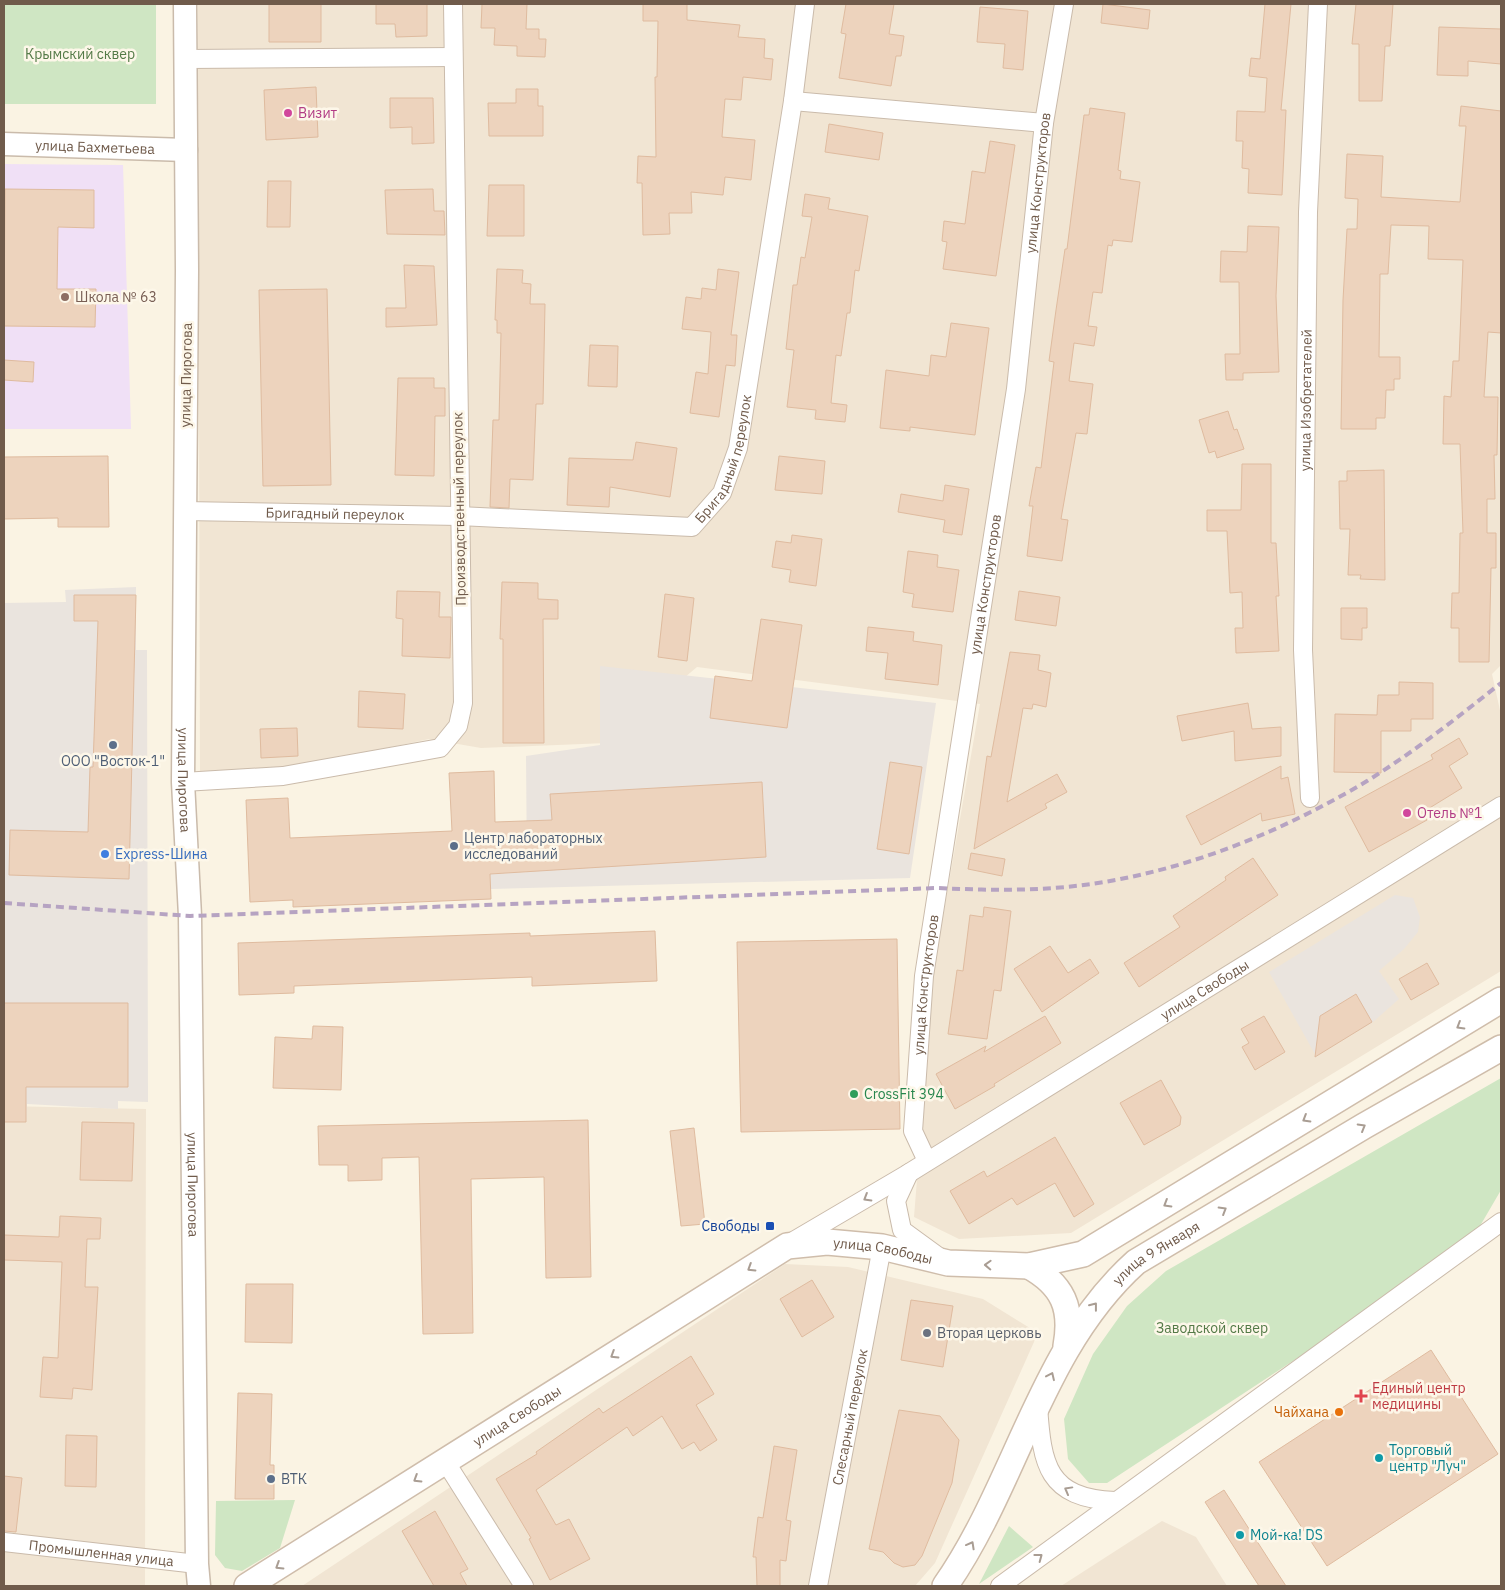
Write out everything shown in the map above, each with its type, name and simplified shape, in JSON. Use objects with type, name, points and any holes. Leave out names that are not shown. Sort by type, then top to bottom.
[{"type":"main road","name":"улица Свободы","points":[[247,1586],[787,1246],[827,1242],[882,1248],[948,1264],[1029,1266],[1083,1254],[1501,1000]]},
{"type":"main road","name":"улица 9 Января","points":[[945,1586],[963,1560],[990,1512],[1066,1347],[1092,1308],[1116,1279],[1136,1262],[1364,1126],[1501,1048]]},
{"type":"main road","points":[[1029,1266],[1050,1281],[1064,1298],[1069,1320],[1066,1347]]},
{"type":"street","name":"улица Пирогова","points":[[186,4],[183,782],[190,916],[198,1575]]},
{"type":"street","name":"Производственный переулок","points":[[183,782],[283,776],[440,748],[458,726],[463,703],[453,4]]},
{"type":"street","name":"Бригадный переулок","points":[[184,510],[459,516],[692,527],[722,493],[738,448],[793,101],[805,4]]},
{"type":"street","name":"улица Конструкторов","points":[[927,1161],[913,1132],[924,976],[1016,389],[1044,123],[1064,4]]},
{"type":"street","name":"улица Изобретателей","points":[[1310,798],[1303,620],[1308,212],[1318,4]]},
{"type":"street","points":[[187,59],[453,57]]},
{"type":"street","points":[[793,101],[1044,123]]},
{"type":"street","name":"улица Бахметьева","points":[[4,144],[186,150]]},
{"type":"street","name":"улица Свободы","points":[[787,1246],[909,1173],[1501,806]]},
{"type":"street","name":"улица Свободы","points":[[909,1173],[896,1201],[902,1230],[948,1264]]},
{"type":"street","points":[[1000,1586],[1501,1222]]},
{"type":"street","name":"Слесарный переулок","points":[[818,1586],[882,1248]]},
{"type":"street","points":[[1038,1406],[1041,1445],[1045,1462],[1052,1474],[1061,1485],[1078,1495],[1098,1500],[1115,1501]]},
{"type":"street","points":[[446,1461],[524,1586]]},
{"type":"street","name":"Промышленная улица","points":[[4,1542],[198,1575]]},
{"type":"shaded area","points":[[198,4],[1501,4],[1501,665],[1492,674],[1501,715],[1501,971],[1071,1233],[959,1239],[914,1217],[934,968],[980,704],[697,667],[607,743],[481,748],[429,739],[278,771],[200,772]]},
{"type":"shaded area","name":"Школа № 63","points":[[4,164],[123,165],[131,429],[4,429]]},
{"type":"shaded area","points":[[136,587],[136,650],[147,650],[148,1102],[118,1101],[118,1109],[27,1104],[26,1122],[4,1122],[4,603],[66,602],[65,590]]},
{"type":"shaded area","points":[[600,666],[936,703],[910,878],[491,889],[490,874],[527,872],[526,756],[600,745]]},
{"type":"shaded area","points":[[1395,895],[1413,898],[1420,917],[1418,932],[1404,949],[1379,971],[1399,999],[1373,1022],[1316,1056],[1269,972]]},
{"type":"shaded area","points":[[4,1106],[146,1109],[145,1586],[4,1586]]},
{"type":"shaded area","points":[[785,1264],[848,1267],[983,1299],[1038,1333],[935,1563],[915,1586],[302,1586]]},
{"type":"shaded area","points":[[1162,1521],[1196,1537],[1227,1586],[1061,1586]]},
{"type":"green space","name":"Крымский сквер","points":[[4,4],[156,4],[156,104],[4,104]]},
{"type":"green space","name":"Заводской сквер","points":[[1501,1078],[1501,1190],[1480,1226],[1421,1277],[1107,1483],[1089,1483],[1068,1459],[1064,1419],[1093,1354],[1127,1306],[1166,1271]]},
{"type":"green space","points":[[295,1500],[280,1548],[242,1571],[225,1568],[215,1555],[216,1501]]},
{"type":"green space","points":[[1009,1526],[1033,1547],[979,1584]]},
{"type":"building","points":[[269,4],[321,4],[321,42],[269,42]]},
{"type":"building","points":[[376,4],[427,4],[427,36],[396,37],[395,24],[376,24]]},
{"type":"building","points":[[482,4],[527,4],[526,29],[539,29],[539,39],[546,39],[545,57],[517,56],[517,46],[494,45],[495,28],[481,28]]},
{"type":"building","points":[[643,4],[687,4],[687,20],[740,25],[738,37],[765,39],[764,58],[773,59],[771,80],[743,77],[741,100],[725,99],[722,137],[755,140],[751,180],[725,177],[723,195],[691,192],[692,213],[669,213],[670,234],[643,235],[642,183],[637,183],[638,156],[656,157],[655,77],[657,77],[658,21],[643,21]]},
{"type":"building","points":[[846,4],[894,4],[889,34],[904,36],[901,56],[896,56],[891,86],[839,78],[846,34],[841,33]]},
{"type":"building","points":[[1103,4],[1150,10],[1148,29],[1101,23]]},
{"type":"building","points":[[1265,4],[1291,4],[1281,110],[1286,110],[1282,195],[1248,193],[1249,169],[1242,168],[1243,141],[1236,141],[1237,111],[1265,112],[1267,78],[1249,76],[1251,58],[1260,59]]},
{"type":"building","points":[[1356,4],[1393,4],[1390,46],[1385,46],[1382,101],[1359,101],[1359,44],[1352,44]]},
{"type":"building","points":[[980,7],[1028,11],[1023,70],[1003,68],[1005,44],[977,42]]},
{"type":"building","points":[[1439,27],[1501,29],[1501,64],[1468,61],[1468,76],[1437,75]]},
{"type":"building","points":[[316,87],[318,137],[266,140],[264,90]]},
{"type":"building","points":[[516,89],[538,89],[538,106],[543,106],[543,136],[489,136],[488,103],[516,103]]},
{"type":"building","points":[[390,98],[433,98],[434,143],[412,144],[412,127],[390,128]]},
{"type":"building","points":[[1461,106],[1501,111],[1501,333],[1488,332],[1484,397],[1498,397],[1497,455],[1494,455],[1495,499],[1487,499],[1487,533],[1496,533],[1496,568],[1491,568],[1489,662],[1459,662],[1459,628],[1451,628],[1452,593],[1459,593],[1460,533],[1463,533],[1460,444],[1443,444],[1444,396],[1451,397],[1453,361],[1459,361],[1463,260],[1428,259],[1429,226],[1391,225],[1388,274],[1380,274],[1379,357],[1400,357],[1400,379],[1394,379],[1394,390],[1386,390],[1385,418],[1376,418],[1376,429],[1341,429],[1343,300],[1347,229],[1357,229],[1358,199],[1345,198],[1347,154],[1383,156],[1381,197],[1460,202],[1466,126],[1459,126]]},
{"type":"building","points":[[1090,108],[1125,113],[1118,170],[1121,171],[1120,179],[1140,182],[1132,242],[1113,240],[1112,246],[1108,245],[1102,293],[1093,292],[1088,326],[1097,327],[1094,346],[1074,343],[1069,381],[1093,384],[1087,434],[1076,433],[1061,519],[1068,520],[1062,561],[1027,556],[1033,506],[1029,506],[1036,467],[1041,468],[1054,362],[1049,361],[1065,249],[1067,249],[1084,115],[1089,115]]},
{"type":"building","points":[[829,124],[883,133],[879,160],[825,152]]},
{"type":"building","points":[[990,141],[1015,145],[996,276],[943,269],[947,242],[942,241],[944,221],[965,224],[972,171],[985,173]]},
{"type":"building","points":[[268,181],[291,181],[290,227],[267,227]]},
{"type":"building","points":[[489,185],[524,185],[524,236],[487,236]]},
{"type":"building","points":[[5,189],[94,190],[94,228],[58,227],[57,289],[96,289],[95,327],[4,326]]},
{"type":"building","points":[[433,189],[434,211],[444,211],[445,235],[387,234],[385,190]]},
{"type":"building","points":[[805,194],[830,198],[828,209],[868,216],[859,271],[855,270],[850,313],[847,313],[841,356],[836,355],[831,403],[847,405],[845,422],[815,419],[816,410],[787,407],[794,350],[786,349],[793,285],[797,285],[801,257],[805,258],[812,217],[802,216]]},
{"type":"building","points":[[1248,226],[1279,227],[1276,296],[1279,372],[1243,373],[1243,380],[1226,380],[1225,354],[1240,354],[1239,282],[1220,282],[1221,251],[1247,252]]},
{"type":"building","points":[[404,265],[434,266],[437,325],[386,327],[386,308],[406,308]]},
{"type":"building","points":[[497,269],[523,270],[522,283],[531,284],[530,304],[545,304],[543,404],[536,404],[533,480],[510,479],[509,508],[490,507],[493,420],[499,420],[501,333],[497,333],[497,320],[495,320]]},
{"type":"building","points":[[718,269],[739,272],[731,335],[737,335],[735,366],[726,365],[719,417],[690,413],[696,372],[708,374],[711,332],[682,329],[686,297],[701,299],[702,288],[716,290]]},
{"type":"building","points":[[327,289],[331,485],[263,486],[259,290]]},
{"type":"building","points":[[951,323],[989,328],[975,435],[910,427],[910,431],[880,428],[886,370],[929,376],[931,355],[946,357]]},
{"type":"building","points":[[590,345],[618,346],[617,387],[588,386]]},
{"type":"building","points":[[4,360],[34,362],[33,382],[4,380]]},
{"type":"building","points":[[398,378],[434,378],[434,388],[445,388],[445,416],[435,416],[434,476],[395,475]]},
{"type":"building","points":[[1228,411],[1234,430],[1237,429],[1244,449],[1217,458],[1215,451],[1209,453],[1199,420]]},
{"type":"building","points":[[636,442],[677,448],[670,497],[610,487],[609,507],[567,505],[569,458],[633,460]]},
{"type":"building","points":[[108,456],[109,527],[58,527],[58,518],[4,519],[4,457]]},
{"type":"building","points":[[779,456],[825,461],[822,494],[775,490]]},
{"type":"building","points":[[1242,464],[1271,464],[1271,543],[1276,543],[1279,596],[1276,596],[1279,651],[1236,653],[1235,628],[1243,628],[1242,592],[1230,593],[1227,531],[1207,531],[1207,510],[1241,510]]},
{"type":"building","points":[[1384,470],[1385,580],[1360,579],[1361,575],[1348,575],[1350,529],[1340,529],[1339,481],[1347,481],[1347,471]]},
{"type":"building","points":[[945,485],[969,489],[962,535],[943,532],[945,520],[898,512],[901,494],[943,501]]},
{"type":"building","points":[[792,535],[822,539],[816,586],[789,582],[791,570],[772,567],[776,541],[791,543]]},
{"type":"building","points":[[908,551],[938,555],[937,567],[959,570],[953,612],[912,607],[914,594],[903,592]]},
{"type":"building","points":[[502,582],[538,583],[538,599],[558,600],[558,619],[543,619],[544,743],[503,743],[503,639],[500,639]]},
{"type":"building","points":[[397,591],[440,592],[439,617],[451,617],[450,658],[402,656],[403,619],[396,618]]},
{"type":"building","points":[[1019,591],[1060,597],[1056,626],[1015,620]]},
{"type":"building","points":[[665,594],[694,598],[687,661],[658,657]]},
{"type":"building","points":[[74,595],[136,595],[129,879],[9,875],[10,830],[88,832],[90,767],[93,767],[98,621],[74,621]]},
{"type":"building","points":[[1341,608],[1367,608],[1367,628],[1362,628],[1362,640],[1341,639]]},
{"type":"building","points":[[761,619],[802,625],[787,728],[710,718],[715,676],[752,681]]},
{"type":"building","points":[[868,627],[914,632],[913,641],[942,645],[938,685],[885,679],[888,653],[866,651]]},
{"type":"building","points":[[1010,652],[1040,655],[1038,670],[1051,673],[1046,707],[1033,704],[1032,709],[1023,708],[1007,802],[1057,774],[1067,792],[1045,804],[1047,808],[974,849],[987,756],[991,757]]},
{"type":"building","points":[[1399,682],[1433,683],[1433,719],[1411,719],[1411,731],[1381,731],[1381,773],[1334,772],[1335,714],[1377,715],[1378,695],[1399,695]]},
{"type":"building","points":[[359,691],[405,694],[403,729],[358,727]]},
{"type":"building","points":[[1248,703],[1252,729],[1281,727],[1281,756],[1235,761],[1234,731],[1182,741],[1177,716]]},
{"type":"building","points":[[297,728],[298,756],[261,758],[260,729]]},
{"type":"building","points":[[1459,738],[1468,754],[1449,766],[1462,788],[1423,812],[1427,820],[1369,852],[1345,807],[1433,759],[1431,755]]},
{"type":"building","points":[[890,762],[922,767],[909,854],[877,849]]},
{"type":"building","points":[[1281,766],[1281,779],[1288,777],[1295,814],[1262,821],[1261,813],[1201,845],[1186,816]]},
{"type":"building","points":[[494,771],[495,822],[552,820],[550,794],[762,782],[766,857],[490,874],[491,899],[293,907],[293,900],[250,902],[246,800],[288,798],[290,838],[452,831],[449,773]]},
{"type":"building","points":[[971,853],[1005,859],[1002,876],[968,869]]},
{"type":"building","points":[[1253,858],[1278,895],[1139,987],[1124,963],[1180,927],[1173,916],[1226,880],[1225,877]]},
{"type":"building","points":[[984,907],[1011,911],[1001,991],[994,990],[987,1039],[948,1034],[957,970],[963,971],[970,915],[983,917]]},
{"type":"building","points":[[655,931],[657,981],[532,986],[532,977],[294,986],[294,993],[239,995],[238,943],[530,933],[530,936]]},
{"type":"building","points":[[897,939],[900,1129],[741,1132],[737,942]]},
{"type":"building","points":[[1050,946],[1068,973],[1090,959],[1099,973],[1042,1012],[1014,969]]},
{"type":"building","points":[[1427,963],[1439,984],[1411,1000],[1399,979]]},
{"type":"building","points":[[1356,994],[1372,1022],[1315,1057],[1320,1016]]},
{"type":"building","points":[[4,1003],[128,1003],[128,1087],[26,1087],[26,1122],[4,1122]]},
{"type":"building","points":[[1045,1016],[1061,1043],[994,1084],[995,1086],[955,1109],[936,1074],[986,1046],[984,1052]]},
{"type":"building","points":[[1264,1016],[1285,1052],[1255,1070],[1242,1047],[1249,1043],[1241,1029]]},
{"type":"building","points":[[313,1026],[343,1027],[341,1090],[273,1088],[275,1037],[312,1039]]},
{"type":"building","points":[[1161,1080],[1181,1117],[1180,1125],[1144,1145],[1120,1103]]},
{"type":"building","points":[[588,1120],[591,1277],[546,1278],[544,1177],[471,1179],[473,1333],[423,1334],[419,1157],[382,1158],[382,1180],[348,1181],[348,1165],[319,1165],[318,1126]]},
{"type":"building","points":[[82,1122],[134,1123],[132,1181],[80,1180]]},
{"type":"building","points":[[694,1128],[705,1224],[681,1226],[670,1131]]},
{"type":"building","points":[[1055,1137],[1094,1204],[1074,1217],[1055,1183],[1017,1205],[1012,1198],[969,1224],[950,1191],[984,1171],[987,1177]]},
{"type":"building","points":[[60,1216],[101,1218],[100,1239],[87,1239],[85,1287],[98,1287],[92,1390],[73,1388],[72,1399],[40,1397],[43,1357],[58,1358],[62,1262],[4,1260],[4,1235],[59,1237]]},
{"type":"building","points":[[812,1280],[834,1317],[802,1337],[780,1299]]},
{"type":"building","points":[[246,1284],[293,1284],[292,1343],[245,1342]]},
{"type":"building","name":"Вторая церковь","points":[[911,1300],[953,1306],[943,1367],[901,1360]]},
{"type":"building","name":"Торговый центр \"Луч\"","points":[[1431,1350],[1498,1454],[1327,1566],[1259,1462]]},
{"type":"building","points":[[691,1356],[714,1394],[696,1405],[717,1440],[700,1451],[694,1442],[682,1449],[662,1416],[633,1436],[627,1427],[536,1490],[556,1525],[569,1519],[590,1559],[550,1580],[529,1539],[531,1538],[496,1479],[537,1454],[536,1452],[599,1408],[603,1413]]},
{"type":"building","points":[[238,1393],[272,1394],[270,1465],[274,1465],[274,1499],[235,1499]]},
{"type":"building","points":[[899,1410],[940,1416],[959,1440],[952,1483],[922,1556],[915,1565],[903,1567],[894,1563],[883,1552],[869,1549]]},
{"type":"building","points":[[66,1435],[97,1436],[96,1487],[65,1486]]},
{"type":"building","points":[[774,1446],[797,1450],[786,1520],[791,1521],[786,1561],[780,1560],[780,1586],[757,1586],[756,1557],[753,1557],[758,1517],[763,1518]]},
{"type":"building","points":[[4,1476],[22,1478],[16,1532],[4,1531]]},
{"type":"building","name":"Мой-ка! DS","points":[[1224,1490],[1286,1586],[1259,1586],[1205,1502]]},
{"type":"building","points":[[435,1511],[468,1569],[460,1573],[467,1586],[434,1586],[402,1531]]},
{"type":"railway","points":[[4,903],[190,916],[937,888],[1033,889],[1105,882],[1145,874],[1222,850],[1260,836],[1333,801],[1402,758],[1501,683]]},
{"type":"place","name":"Визит","points":[[288,113]]},
{"type":"place","name":"Школа № 63","points":[[65,297]]},
{"type":"place","name":"ООО \"Восток-1\"","points":[[113,745]]},
{"type":"place","name":"Отель №1","points":[[1407,813]]},
{"type":"place","name":"Центр лабораторных исследований","points":[[454,846]]},
{"type":"place","name":"Express-Шина","points":[[105,854]]},
{"type":"place","name":"CrossFit 394","points":[[854,1094]]},
{"type":"place","name":"Свободы","points":[[770,1226]]},
{"type":"place","name":"Вторая церковь","points":[[927,1333]]},
{"type":"place","name":"Единый центр медицины","points":[[1361,1396]]},
{"type":"place","name":"Чайхана","points":[[1339,1412]]},
{"type":"place","name":"Торговый центр \"Луч\"","points":[[1379,1458]]},
{"type":"place","name":"ВТК","points":[[271,1479]]},
{"type":"place","name":"Мой-ка! DS","points":[[1240,1535]]}]
